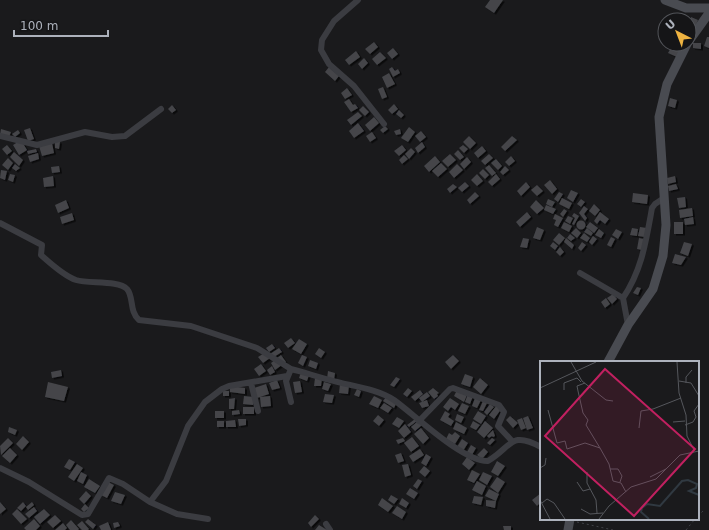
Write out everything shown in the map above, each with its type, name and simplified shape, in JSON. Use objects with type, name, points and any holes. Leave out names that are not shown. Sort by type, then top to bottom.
[{"type":"street","points":[[358,0],[334,21],[322,40],[321,50],[329,64],[354,86],[384,124]]},
{"type":"street","points":[[665,0],[686,8],[709,8]]},
{"type":"street","points":[[697,29],[709,12]]},
{"type":"street","points":[[609,361],[628,325],[658,280],[666,240],[659,118],[667,84],[683,52]]},
{"type":"street","points":[[0,136],[37,145],[85,132],[112,137],[126,136],[161,109]]},
{"type":"street","points":[[628,325],[623,298],[630,288],[643,257],[652,208],[654,204],[664,198]]},
{"type":"street","points":[[0,223],[42,246],[41,255],[74,280],[91,284],[119,286],[126,289],[129,294],[133,314],[139,320],[191,326],[257,348],[291,369],[355,386],[388,397],[428,429],[466,453],[483,461],[488,461],[495,457],[512,441],[525,440],[540,447]]},
{"type":"street","points":[[580,273],[623,298]]},
{"type":"street","points":[[291,369],[287,376],[286,386],[291,402]]},
{"type":"street","points":[[150,502],[166,480],[188,426],[205,402],[222,389],[235,385],[287,376]]},
{"type":"street","points":[[251,383],[258,411]]},
{"type":"street","points":[[419,421],[450,389],[454,388],[499,405],[504,412],[498,426],[512,441]]},
{"type":"street","points":[[0,468],[29,482],[82,515],[88,514],[109,478],[123,484],[150,502],[177,514],[208,519]]},
{"type":"street","points":[[326,524],[330,530]]},
{"type":"path","points":[[699,515],[705,508]]},
{"type":"path","points":[[686,530],[694,520]]},
{"type":"path","points":[[569,523],[614,530]]},
{"type":"building","points":[[490,0],[503,0],[494,13],[485,7]]},
{"type":"building","points":[[707,37],[709,37],[709,48],[704,46]]},
{"type":"building","points":[[374,42],[378,47],[370,54],[365,49]]},
{"type":"building","points":[[697,43],[701,43],[701,49],[697,48]]},
{"type":"building","points":[[393,48],[398,54],[392,59],[387,53]]},
{"type":"building","points":[[356,51],[360,57],[349,65],[345,60]]},
{"type":"building","points":[[380,52],[386,58],[377,65],[372,59]]},
{"type":"building","points":[[669,52],[680,52],[677,57]]},
{"type":"building","points":[[364,58],[368,63],[362,69],[358,64]]},
{"type":"building","points":[[329,67],[339,76],[335,81],[325,72]]},
{"type":"building","points":[[392,67],[395,71],[398,69],[400,73],[393,77],[389,69]]},
{"type":"building","points":[[389,73],[395,84],[387,88],[382,77]]},
{"type":"building","points":[[383,87],[387,97],[382,99],[378,89]]},
{"type":"building","points":[[347,88],[352,95],[345,99],[341,93]]},
{"type":"building","points":[[670,98],[677,100],[675,108],[668,106]]},
{"type":"building","points":[[349,99],[353,105],[355,104],[358,108],[351,112],[344,102]]},
{"type":"building","points":[[394,104],[398,109],[392,114],[388,110]]},
{"type":"building","points":[[172,105],[176,110],[172,113],[168,109]]},
{"type":"building","points":[[363,106],[369,112],[365,116],[359,110]]},
{"type":"building","points":[[399,110],[404,115],[401,118],[396,114]]},
{"type":"building","points":[[358,112],[362,116],[351,125],[347,120]]},
{"type":"building","points":[[374,117],[379,123],[370,131],[365,125]]},
{"type":"building","points":[[358,123],[364,131],[354,138],[349,131]]},
{"type":"building","points":[[385,126],[388,129],[383,133],[380,130]]},
{"type":"building","points":[[409,127],[415,132],[408,142],[401,138]]},
{"type":"building","points":[[30,128],[34,139],[28,141],[24,130]]},
{"type":"building","points":[[1,129],[11,132],[9,137],[0,135]]},
{"type":"building","points":[[400,129],[401,134],[396,135],[394,131]]},
{"type":"building","points":[[18,130],[20,133],[15,137],[12,134]]},
{"type":"building","points":[[421,131],[426,137],[420,142],[415,136]]},
{"type":"building","points":[[372,132],[376,138],[370,142],[366,136]]},
{"type":"building","points":[[469,136],[476,143],[470,149],[463,142]]},
{"type":"building","points":[[512,136],[517,140],[505,151],[501,147]]},
{"type":"building","points":[[21,140],[27,150],[19,155],[13,145]]},
{"type":"building","points":[[55,142],[60,142],[59,149],[55,148]]},
{"type":"building","points":[[422,142],[425,147],[418,153],[415,148]]},
{"type":"building","points":[[52,143],[54,153],[42,156],[39,146]]},
{"type":"building","points":[[7,145],[12,151],[7,155],[2,149]]},
{"type":"building","points":[[402,145],[406,150],[399,156],[394,151]]},
{"type":"building","points":[[463,145],[468,149],[464,153],[459,148]]},
{"type":"building","points":[[482,146],[486,151],[478,158],[474,153]]},
{"type":"building","points":[[411,148],[415,152],[409,159],[405,154]]},
{"type":"building","points":[[36,149],[37,152],[28,154],[27,151]]},
{"type":"building","points":[[458,150],[464,157],[460,160],[454,154]]},
{"type":"building","points":[[14,152],[23,160],[19,166],[10,157]]},
{"type":"building","points":[[38,153],[39,159],[30,162],[28,156]]},
{"type":"building","points":[[450,154],[456,160],[448,167],[442,161]]},
{"type":"building","points":[[489,154],[493,158],[485,165],[481,161]]},
{"type":"building","points":[[404,155],[408,159],[402,164],[399,160]]},
{"type":"building","points":[[435,156],[440,162],[429,172],[424,166]]},
{"type":"building","points":[[511,156],[515,161],[509,166],[505,162]]},
{"type":"building","points":[[467,157],[471,162],[464,169],[460,164]]},
{"type":"building","points":[[8,158],[13,163],[8,170],[2,165]]},
{"type":"building","points":[[496,159],[502,166],[498,170],[491,163]]},
{"type":"building","points":[[441,163],[447,169],[438,177],[432,171]]},
{"type":"building","points":[[15,164],[20,168],[16,171],[12,168]]},
{"type":"building","points":[[457,164],[463,170],[454,178],[449,172]]},
{"type":"building","points":[[489,165],[496,173],[492,176],[485,168]]},
{"type":"building","points":[[59,166],[60,172],[52,173],[51,167]]},
{"type":"building","points":[[505,166],[509,170],[503,175],[500,172]]},
{"type":"building","points":[[483,169],[489,175],[485,179],[479,173]]},
{"type":"building","points":[[1,170],[7,171],[5,180],[0,178]]},
{"type":"building","points":[[10,174],[15,175],[13,182],[8,180]]},
{"type":"building","points":[[477,174],[483,181],[477,186],[471,180]]},
{"type":"building","points":[[496,174],[500,179],[492,186],[488,182]]},
{"type":"building","points":[[53,176],[54,186],[44,187],[43,178]]},
{"type":"building","points":[[675,176],[676,182],[668,184],[667,178]]},
{"type":"building","points":[[550,180],[557,189],[552,194],[544,185]]},
{"type":"building","points":[[465,182],[469,186],[462,192],[458,188]]},
{"type":"building","points":[[526,182],[530,187],[521,196],[517,191]]},
{"type":"building","points":[[453,184],[457,187],[450,193],[447,189]]},
{"type":"building","points":[[676,184],[678,189],[669,191],[668,186]]},
{"type":"building","points":[[537,185],[543,191],[537,196],[531,190]]},
{"type":"building","points":[[571,190],[578,193],[573,202],[567,198]]},
{"type":"building","points":[[475,192],[479,196],[470,204],[467,200]]},
{"type":"building","points":[[559,192],[563,194],[558,202],[554,199]]},
{"type":"building","points":[[633,193],[648,195],[647,204],[632,202]]},
{"type":"building","points":[[685,197],[686,207],[679,208],[677,198]]},
{"type":"building","points":[[562,198],[572,203],[569,209],[559,204]]},
{"type":"building","points":[[548,199],[555,202],[552,207],[546,204]]},
{"type":"building","points":[[581,199],[585,202],[581,207],[577,204]]},
{"type":"building","points":[[66,200],[69,208],[58,213],[55,205]]},
{"type":"building","points":[[536,200],[544,208],[537,214],[530,207]]},
{"type":"building","points":[[594,204],[600,210],[595,216],[589,211]]},
{"type":"building","points":[[546,205],[556,209],[553,214],[544,210]]},
{"type":"building","points":[[584,206],[588,209],[584,214],[587,218],[585,221],[579,213]]},
{"type":"building","points":[[692,208],[693,216],[680,218],[679,210]]},
{"type":"building","points":[[564,209],[567,211],[563,217],[560,214]]},
{"type":"building","points":[[527,212],[531,217],[520,227],[516,222]]},
{"type":"building","points":[[600,212],[609,219],[605,224],[600,220],[597,224],[594,221]]},
{"type":"building","points":[[72,213],[74,220],[62,224],[60,217]]},
{"type":"building","points":[[574,213],[579,216],[574,225],[572,224],[575,218],[572,216]]},
{"type":"building","points":[[555,214],[563,218],[558,227],[554,225],[556,220],[553,219]]},
{"type":"building","points":[[568,216],[573,218],[570,224],[565,221]]},
{"type":"building","points":[[693,217],[694,224],[685,225],[684,219]]},
{"type":"building","points":[[579,221],[583,221],[585,225],[583,229],[579,229],[577,227],[577,223]]},
{"type":"building","points":[[564,222],[572,226],[569,232],[561,228]]},
{"type":"building","points":[[590,222],[598,228],[594,233],[586,227]]},
{"type":"building","points":[[674,222],[683,222],[683,234],[674,234]]},
{"type":"building","points":[[537,227],[544,230],[540,240],[533,238]]},
{"type":"building","points":[[640,227],[647,228],[645,237],[638,236]]},
{"type":"building","points":[[576,228],[581,233],[577,238],[571,233]]},
{"type":"building","points":[[587,228],[593,233],[591,236],[584,232]]},
{"type":"building","points":[[632,228],[638,229],[637,236],[630,235]]},
{"type":"building","points":[[599,229],[604,233],[601,238],[595,235]]},
{"type":"building","points":[[616,229],[622,232],[618,239],[612,235]]},
{"type":"building","points":[[559,233],[565,238],[559,245],[553,240]]},
{"type":"building","points":[[584,233],[590,238],[587,242],[580,238]]},
{"type":"building","points":[[570,234],[575,238],[571,241],[567,238]]},
{"type":"building","points":[[593,236],[597,239],[592,245],[589,242]]},
{"type":"building","points":[[611,237],[615,239],[611,247],[607,245]]},
{"type":"building","points":[[523,238],[529,239],[527,248],[520,247]]},
{"type":"building","points":[[566,238],[574,245],[572,249],[564,242]]},
{"type":"building","points":[[639,238],[644,239],[642,250],[637,249]]},
{"type":"building","points":[[553,242],[558,246],[555,250],[550,246]]},
{"type":"building","points":[[582,242],[586,245],[581,251],[578,248]]},
{"type":"building","points":[[684,242],[692,244],[688,256],[680,253]]},
{"type":"building","points":[[560,247],[564,252],[560,256],[556,252]]},
{"type":"building","points":[[675,254],[686,257],[681,265],[672,263]]},
{"type":"building","points":[[637,287],[641,288],[638,295],[633,293]]},
{"type":"building","points":[[613,294],[617,299],[612,304],[607,298]]},
{"type":"building","points":[[606,298],[610,304],[605,308],[601,302]]},
{"type":"building","points":[[291,338],[295,343],[288,348],[284,343]]},
{"type":"building","points":[[299,339],[307,344],[301,354],[292,349]]},
{"type":"building","points":[[272,344],[275,348],[269,352],[266,348]]},
{"type":"building","points":[[279,348],[282,352],[272,358],[270,354]]},
{"type":"building","points":[[319,348],[325,352],[321,358],[315,354]]},
{"type":"building","points":[[266,352],[270,358],[263,363],[258,357]]},
{"type":"building","points":[[281,355],[286,362],[275,370],[271,363]]},
{"type":"building","points":[[302,355],[307,357],[303,366],[298,363]]},
{"type":"building","points":[[453,355],[459,361],[451,369],[445,362]]},
{"type":"building","points":[[310,360],[318,363],[316,369],[308,366]]},
{"type":"building","points":[[261,364],[266,371],[259,376],[254,369]]},
{"type":"building","points":[[272,366],[275,372],[270,375],[267,370]]},
{"type":"building","points":[[61,370],[62,376],[52,378],[51,372]]},
{"type":"building","points":[[328,371],[335,373],[334,380],[327,379]]},
{"type":"building","points":[[301,372],[309,375],[307,381],[299,378]]},
{"type":"building","points":[[465,374],[473,377],[470,387],[461,384]]},
{"type":"building","points":[[396,377],[400,379],[394,387],[390,385]]},
{"type":"building","points":[[315,378],[322,378],[321,386],[314,386]]},
{"type":"building","points":[[480,378],[488,385],[481,394],[473,387]]},
{"type":"building","points":[[277,380],[280,388],[272,390],[269,383]]},
{"type":"building","points":[[300,381],[302,392],[295,393],[293,382]]},
{"type":"building","points":[[48,382],[68,387],[64,401],[45,397]]},
{"type":"building","points":[[324,382],[331,384],[328,391],[322,389]]},
{"type":"building","points":[[266,384],[269,394],[257,398],[254,388]]},
{"type":"building","points":[[340,384],[349,385],[348,394],[339,393]]},
{"type":"building","points":[[230,386],[245,388],[245,394],[230,392]]},
{"type":"building","points":[[408,388],[412,391],[407,397],[403,394]]},
{"type":"building","points":[[433,388],[439,393],[434,399],[428,392]]},
{"type":"building","points":[[357,389],[361,391],[359,397],[354,395]]},
{"type":"building","points":[[420,390],[423,394],[415,401],[411,397]]},
{"type":"building","points":[[457,390],[467,395],[464,402],[454,396]]},
{"type":"building","points":[[223,391],[229,391],[229,396],[223,396]]},
{"type":"building","points":[[427,392],[430,396],[422,402],[419,398]]},
{"type":"building","points":[[325,394],[334,395],[332,403],[323,402]]},
{"type":"building","points":[[468,394],[473,396],[470,404],[465,402]]},
{"type":"building","points":[[244,396],[254,397],[253,405],[243,404]]},
{"type":"building","points":[[270,396],[271,406],[261,407],[260,397]]},
{"type":"building","points":[[374,396],[382,400],[378,408],[369,404]]},
{"type":"building","points":[[386,397],[396,404],[394,408],[383,401]]},
{"type":"building","points":[[235,398],[234,409],[229,409],[229,399]]},
{"type":"building","points":[[450,398],[459,404],[455,410],[451,407],[448,411],[443,407]]},
{"type":"building","points":[[475,398],[481,400],[477,408],[472,406]]},
{"type":"building","points":[[427,400],[429,406],[422,408],[419,403]]},
{"type":"building","points":[[483,401],[487,403],[483,411],[479,410]]},
{"type":"building","points":[[384,403],[392,408],[388,413],[380,408]]},
{"type":"building","points":[[462,403],[469,406],[465,414],[458,411]]},
{"type":"building","points":[[490,404],[494,407],[487,415],[484,412]]},
{"type":"building","points":[[497,405],[502,408],[494,419],[489,415]]},
{"type":"building","points":[[243,407],[254,407],[254,414],[243,414]]},
{"type":"building","points":[[239,410],[240,414],[232,415],[232,411]]},
{"type":"building","points":[[215,411],[224,411],[224,418],[215,418]]},
{"type":"building","points":[[445,411],[450,414],[448,417],[454,421],[451,426],[440,420]]},
{"type":"building","points":[[478,411],[486,416],[481,424],[473,419]]},
{"type":"building","points":[[457,414],[464,417],[461,423],[455,420]]},
{"type":"building","points":[[378,415],[384,420],[379,426],[373,421]]},
{"type":"building","points":[[510,416],[518,423],[513,428],[506,420]]},
{"type":"building","points":[[528,416],[533,428],[527,430],[523,418]]},
{"type":"building","points":[[397,417],[404,421],[399,428],[392,424]]},
{"type":"building","points":[[522,418],[526,428],[521,430],[517,420]]},
{"type":"building","points":[[238,419],[246,419],[246,425],[239,426]]},
{"type":"building","points":[[415,419],[417,421],[409,427],[407,425]]},
{"type":"building","points":[[235,420],[236,427],[226,427],[226,421]]},
{"type":"building","points":[[217,421],[224,421],[224,427],[217,427]]},
{"type":"building","points":[[418,421],[422,425],[415,431],[411,427]]},
{"type":"building","points":[[473,421],[480,425],[476,430],[470,427]]},
{"type":"building","points":[[485,421],[493,428],[484,438],[477,432]]},
{"type":"building","points":[[456,422],[467,428],[464,434],[453,429]]},
{"type":"building","points":[[405,424],[411,432],[404,438],[398,431]]},
{"type":"building","points":[[9,427],[17,430],[15,435],[8,432]]},
{"type":"building","points":[[421,428],[429,438],[423,444],[414,434]]},
{"type":"building","points":[[493,430],[495,436],[489,438],[487,436]]},
{"type":"building","points":[[455,432],[460,436],[455,444],[446,439],[449,433],[452,435]]},
{"type":"building","points":[[23,436],[29,442],[22,450],[16,444]]},
{"type":"building","points":[[412,437],[419,446],[411,452],[404,443]]},
{"type":"building","points":[[8,438],[13,443],[1,455],[0,446]]},
{"type":"building","points":[[403,438],[405,441],[398,444],[396,440]]},
{"type":"building","points":[[492,438],[495,440],[490,445],[487,443]]},
{"type":"building","points":[[462,439],[468,443],[463,451],[457,447]]},
{"type":"building","points":[[471,445],[476,448],[472,455],[467,452]]},
{"type":"building","points":[[10,448],[17,455],[10,463],[2,456]]},
{"type":"building","points":[[484,448],[488,452],[482,459],[477,455]]},
{"type":"building","points":[[420,449],[424,455],[413,462],[409,456]]},
{"type":"building","points":[[401,453],[404,461],[398,463],[395,455]]},
{"type":"building","points":[[426,454],[431,457],[426,466],[421,463]]},
{"type":"building","points":[[467,457],[475,463],[469,470],[462,464]]},
{"type":"building","points":[[69,459],[75,462],[70,470],[64,467]]},
{"type":"building","points":[[497,461],[505,466],[498,476],[491,472]]},
{"type":"building","points":[[77,464],[83,468],[74,481],[68,477]]},
{"type":"building","points":[[408,464],[411,475],[405,477],[402,465]]},
{"type":"building","points":[[424,466],[430,471],[425,477],[419,472]]},
{"type":"building","points":[[472,470],[480,474],[474,483],[467,480]]},
{"type":"building","points":[[81,472],[87,475],[83,484],[77,481]]},
{"type":"building","points":[[483,472],[492,476],[487,485],[479,480]]},
{"type":"building","points":[[497,477],[505,482],[498,493],[490,487]]},
{"type":"building","points":[[89,479],[100,486],[95,493],[84,487]]},
{"type":"building","points":[[418,479],[422,481],[417,489],[413,486]]},
{"type":"building","points":[[477,481],[486,486],[482,495],[472,490]]},
{"type":"building","points":[[108,482],[114,485],[107,498],[101,495]]},
{"type":"building","points":[[410,488],[418,493],[414,499],[406,494]]},
{"type":"building","points":[[489,489],[499,494],[496,501],[485,496]]},
{"type":"building","points":[[86,491],[91,496],[84,504],[79,499]]},
{"type":"building","points":[[115,492],[125,495],[121,504],[111,501]]},
{"type":"building","points":[[540,494],[540,503],[537,506],[532,500]]},
{"type":"building","points":[[391,495],[398,499],[394,504],[388,500]]},
{"type":"building","points":[[474,496],[483,497],[481,505],[472,503]]},
{"type":"building","points":[[382,498],[393,506],[388,512],[378,505]]},
{"type":"building","points":[[402,498],[409,503],[406,508],[399,504]]},
{"type":"building","points":[[486,500],[496,501],[495,508],[486,506]]},
{"type":"building","points":[[0,502],[6,509],[0,514]]},
{"type":"building","points":[[23,502],[26,506],[21,511],[17,508]]},
{"type":"building","points":[[32,502],[34,505],[28,510],[26,507]]},
{"type":"building","points":[[85,504],[89,508],[84,512],[81,509]]},
{"type":"building","points":[[397,506],[406,512],[402,519],[392,513]]},
{"type":"building","points":[[34,507],[37,511],[29,518],[25,514]]},
{"type":"building","points":[[17,509],[27,519],[21,524],[12,514]]},
{"type":"building","points":[[44,509],[50,515],[40,524],[34,517]]},
{"type":"building","points":[[55,515],[61,521],[53,528],[47,522]]},
{"type":"building","points":[[315,515],[319,519],[311,527],[308,523]]},
{"type":"building","points":[[34,519],[40,526],[36,530],[26,530],[24,528]]},
{"type":"building","points":[[88,519],[96,525],[93,529],[85,522]]},
{"type":"building","points":[[71,520],[79,529],[78,530],[70,530],[66,525]]},
{"type":"building","points":[[82,521],[89,529],[88,530],[82,530],[77,525]]},
{"type":"building","points":[[108,522],[111,530],[101,530],[99,526]]},
{"type":"building","points":[[118,522],[120,526],[114,528],[113,523]]},
{"type":"building","points":[[63,523],[67,528],[65,530],[55,530]]},
{"type":"building","points":[[319,525],[327,530],[315,530]]},
{"type":"building","points":[[503,526],[511,526],[511,530],[504,530]]}]
